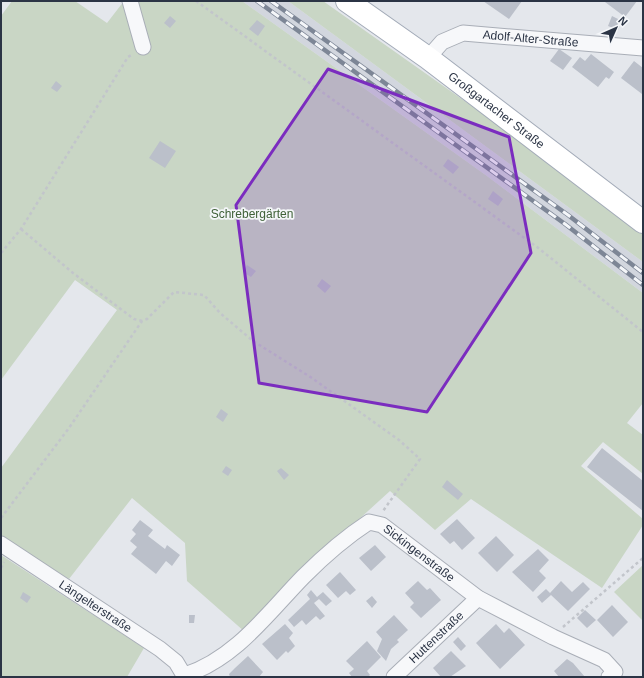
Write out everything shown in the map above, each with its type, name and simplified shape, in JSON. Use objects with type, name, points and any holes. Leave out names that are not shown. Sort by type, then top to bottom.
[{"type":"main road","name":"Großgartacher Straße","points":[[347,1],[428,58],[643,222]]},
{"type":"street","points":[[130,1],[143,47]]},
{"type":"street","name":"Adolf-Alter-Straße","points":[[428,58],[442,42],[463,33],[643,48]]},
{"type":"street","name":"Sickingenstraße","points":[[185,676],[213,663],[231,650],[271,612],[304,576],[355,532],[369,522],[382,525],[478,598],[553,637],[604,660],[612,674]]},
{"type":"street","name":"Längelterstraße","points":[[1,544],[160,649],[176,662],[185,676]]},
{"type":"street","name":"Huttenstraße","points":[[394,677],[478,598]]},
{"type":"path","points":[[196,1],[537,247],[643,332]]},
{"type":"path","points":[[1,253],[21,229],[128,57],[143,47]]},
{"type":"path","points":[[21,229],[73,273],[134,319],[147,319],[174,292],[204,295],[220,313],[253,341],[312,378],[399,440],[420,459],[386,505],[376,524]]},
{"type":"path","points":[[1,518],[69,428],[142,320]]},
{"type":"path","points":[[569,622],[643,558]]},
{"type":"highlighted area","points":[[328,69],[509,137],[531,253],[427,412],[259,383],[236,205]]},
{"type":"shaded area","points":[[242,1],[288,1],[643,262],[643,293],[487,176]]},
{"type":"green space","name":"Schrebergärten","points":[[12,1],[75,1],[107,23],[124,1],[242,1],[487,176],[643,293],[643,403],[627,423],[643,435],[643,474],[603,442],[581,466],[643,519],[643,525],[602,588],[471,499],[435,530],[390,491],[302,571],[245,632],[187,581],[185,543],[132,498],[69,579],[1,538],[1,468],[117,310],[75,280],[1,380],[1,16]]},
{"type":"green space","points":[[288,1],[323,1],[619,210],[643,229],[643,262]]},
{"type":"green space","points":[[1,555],[144,648],[127,677],[1,677]]},
{"type":"green space","points":[[643,565],[643,621],[614,592]]},
{"type":"building","points":[[483,1],[522,1],[509,19]]},
{"type":"building","points":[[637,1],[625,17],[605,2]]},
{"type":"building","points":[[170,16],[176,21],[170,28],[164,23]]},
{"type":"building","points":[[612,16],[622,21],[618,30],[608,26]]},
{"type":"building","points":[[257,20],[265,26],[258,36],[249,29]]},
{"type":"building","points":[[559,49],[572,58],[563,70],[550,61]]},
{"type":"building","points":[[591,54],[614,72],[609,79],[606,77],[598,87],[572,67],[580,57],[585,61]]},
{"type":"building","points":[[634,61],[643,68],[642,94],[621,78]]},
{"type":"building","points":[[56,81],[62,86],[57,92],[51,88]]},
{"type":"building","points":[[160,141],[176,151],[165,168],[149,158]]},
{"type":"building","points":[[448,159],[459,167],[453,174],[443,166]]},
{"type":"building","points":[[493,191],[503,199],[498,206],[488,199]]},
{"type":"building","points":[[247,265],[256,271],[251,277],[243,272]]},
{"type":"building","points":[[322,279],[331,286],[325,293],[317,286]]},
{"type":"building","points":[[221,409],[228,414],[223,422],[216,417]]},
{"type":"building","points":[[602,448],[643,481],[643,511],[587,467]]},
{"type":"building","points":[[226,466],[232,470],[228,476],[222,472]]},
{"type":"building","points":[[281,468],[289,475],[284,480],[277,471]]},
{"type":"building","points":[[447,480],[463,494],[458,500],[442,487]]},
{"type":"building","points":[[457,519],[475,538],[462,550],[454,541],[450,544],[440,534]]},
{"type":"building","points":[[140,520],[153,530],[148,536],[165,549],[167,545],[180,555],[172,566],[166,561],[156,574],[131,554],[137,547],[130,541],[136,534],[132,530]]},
{"type":"building","points":[[496,536],[514,555],[497,572],[478,553]]},
{"type":"building","points":[[375,545],[386,557],[371,571],[359,558]]},
{"type":"building","points":[[538,549],[549,560],[539,571],[546,578],[533,592],[512,572]]},
{"type":"building","points":[[340,572],[356,590],[350,595],[346,591],[338,598],[326,585]]},
{"type":"building","points":[[418,581],[427,590],[430,588],[441,600],[421,618],[410,607],[414,603],[405,593]]},
{"type":"building","points":[[561,581],[572,592],[583,582],[590,589],[568,611],[551,595],[542,603],[537,597],[546,589],[550,593]]},
{"type":"building","points":[[311,590],[317,597],[323,592],[332,601],[326,606],[319,599],[314,603],[325,616],[320,620],[316,616],[306,625],[302,620],[294,627],[288,620],[310,599],[307,595]]},
{"type":"building","points":[[23,592],[31,597],[27,603],[20,598]]},
{"type":"building","points":[[372,596],[377,602],[372,608],[366,601]]},
{"type":"building","points":[[612,605],[628,622],[613,637],[597,620]]},
{"type":"building","points":[[585,610],[596,620],[587,628],[577,618]]},
{"type":"building","points":[[189,615],[195,615],[194,623],[189,623]]},
{"type":"building","points":[[394,615],[408,630],[397,640],[399,642],[391,649],[386,661],[377,651],[382,639],[376,632]]},
{"type":"building","points":[[285,624],[293,633],[289,638],[295,646],[288,653],[286,651],[277,660],[262,644]]},
{"type":"building","points":[[496,624],[504,633],[509,628],[525,645],[500,669],[476,643]]},
{"type":"building","points":[[458,637],[466,646],[461,651],[453,642]]},
{"type":"building","points":[[367,641],[381,657],[367,671],[370,675],[368,677],[352,677],[349,673],[354,669],[346,661]]},
{"type":"building","points":[[451,651],[466,666],[450,677],[441,677],[433,668]]},
{"type":"building","points":[[248,656],[263,672],[259,677],[230,677],[229,674]]},
{"type":"building","points":[[567,659],[573,663],[585,677],[559,677],[554,671]]},
{"type":"railway","points":[[257,1],[565,224],[643,285]]},
{"type":"railway","points":[[271,1],[568,215],[643,273]]}]
